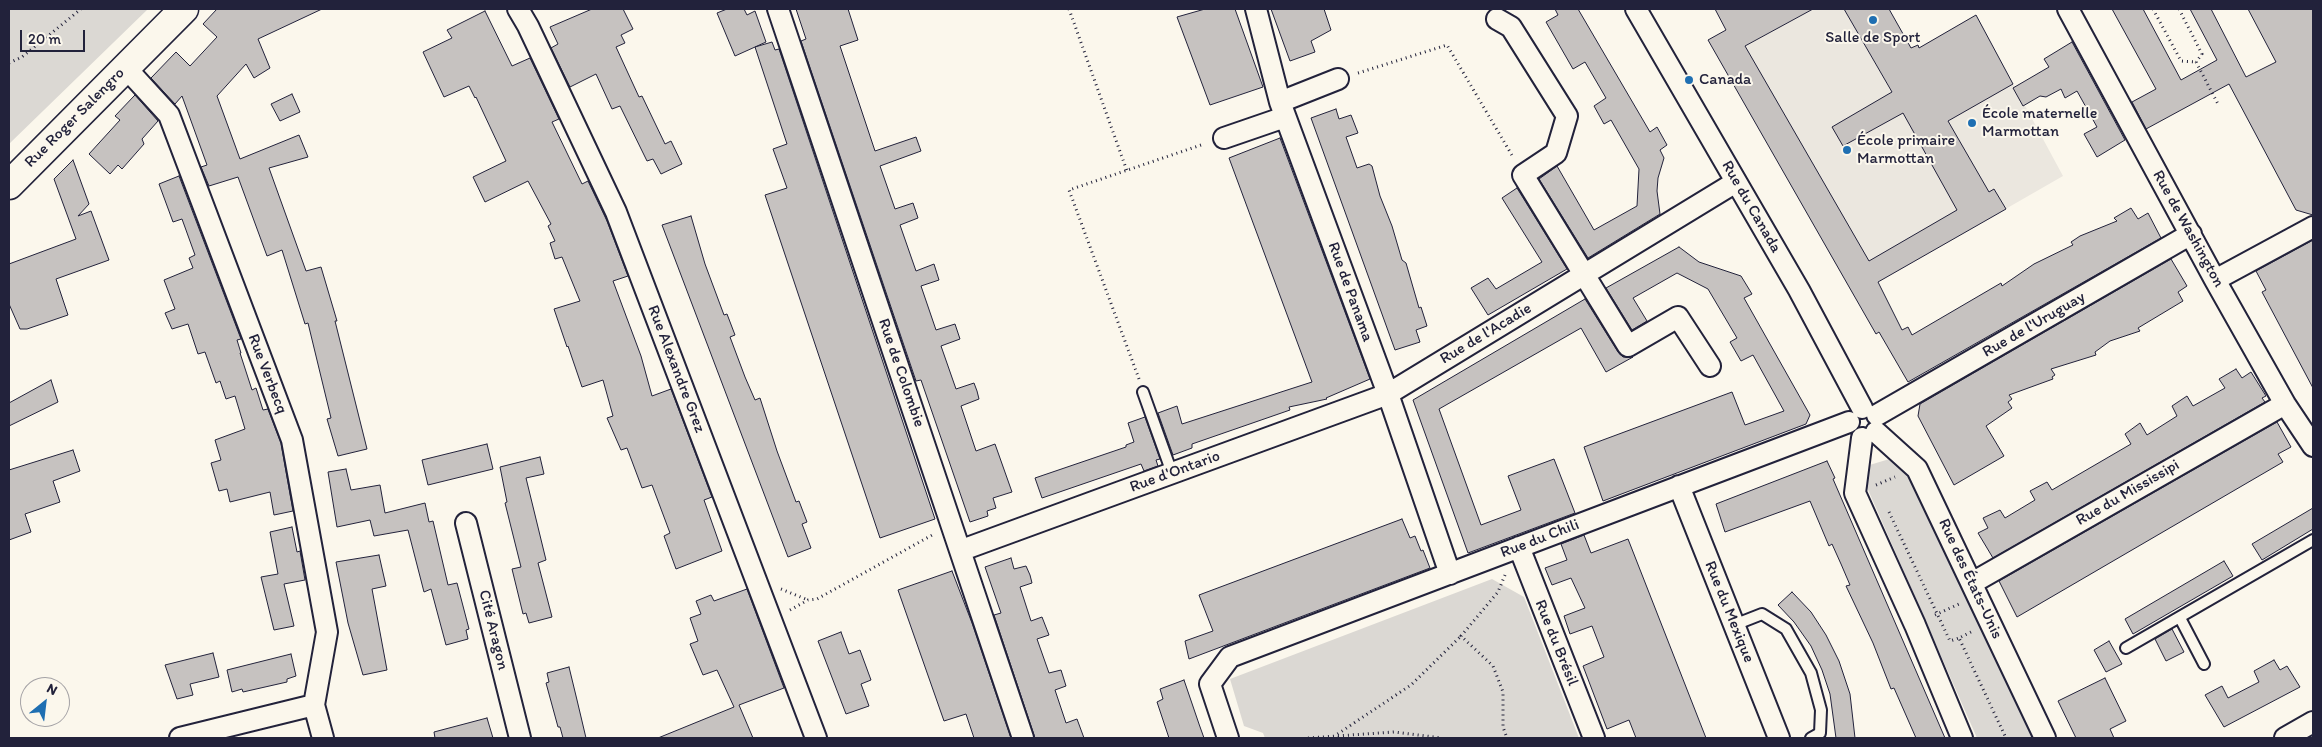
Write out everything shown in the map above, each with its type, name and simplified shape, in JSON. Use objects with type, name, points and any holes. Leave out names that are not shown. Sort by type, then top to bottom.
[{"type":"main road","name":"Rue Roger Salengro","points":[[9,185],[184,9]]},
{"type":"street","name":"Rue Alexandre Grez","points":[[518,9],[528,26],[616,212],[816,738]]},
{"type":"street","name":"Rue de Colombie","points":[[778,9],[1024,738]]},
{"type":"street","name":"Rue de Panama","points":[[1256,9],[1283,109],[1388,394],[1450,574]]},
{"type":"street","name":"Rue du Canada","points":[[1636,9],[1800,290],[1865,423]]},
{"type":"street","name":"Rue de Washington","points":[[2068,9],[2215,280],[2285,404],[2313,446]]},
{"type":"street","points":[[1497,19],[1512,28],[1566,116],[1556,153],[1523,175],[1584,275],[1628,346],[1678,317],[1710,366]]},
{"type":"street","name":"Rue Verbecq","points":[[126,68],[170,115],[292,440],[328,632],[314,705]]},
{"type":"street","points":[[1224,138],[1338,79]]},
{"type":"street","name":"Rue de l'Acadie","points":[[1388,394],[1736,182]]},
{"type":"street","points":[[2215,280],[2313,227]]},
{"type":"street","name":"Rue de l'Uruguay","points":[[1865,423],[2190,234]]},
{"type":"street","name":"Rue d'Ontario","points":[[962,550],[1388,394]]},
{"type":"street","name":"Rue du Mississipi","points":[[1975,589],[2285,404]]},
{"type":"street","points":[[1865,423],[1855,493],[1962,738]]},
{"type":"street","name":"Rue des États-Unis","points":[[1865,423],[1917,469],[2045,738]]},
{"type":"street","name":"Rue du Chili","points":[[1228,738],[1210,684],[1230,657],[1679,486],[1865,423]]},
{"type":"street","name":"Rue du Mexique","points":[[1679,486],[1779,738]]},
{"type":"street","name":"Cité Aragon","points":[[466,522],[520,738]]},
{"type":"street","name":"Rue du Brésil","points":[[1518,547],[1594,738]]},
{"type":"street","points":[[180,738],[314,705],[323,738]]},
{"type":"street","points":[[2285,738],[2313,722]]},
{"type":"lane","points":[[1143,392],[1172,473]]},
{"type":"lane","points":[[2126,648],[2313,540]]},
{"type":"lane","points":[[1734,625],[1762,614],[1786,629],[1811,673],[1821,710],[1820,733],[1811,738]]},
{"type":"lane","points":[[2180,618],[2204,664]]},
{"type":"path","points":[[9,62],[22,57],[81,9]]},
{"type":"path","points":[[1068,9],[1127,171]]},
{"type":"path","points":[[2153,9],[2181,61],[2196,62]]},
{"type":"path","points":[[2179,9],[2202,54],[2196,62]]},
{"type":"path","points":[[1338,79],[1446,45],[1523,175]]},
{"type":"path","points":[[2196,62],[2218,104]]},
{"type":"path","points":[[1143,392],[1070,190],[1224,138]]},
{"type":"path","points":[[1855,493],[1917,469]]},
{"type":"path","points":[[1876,485],[1880,493]]},
{"type":"path","points":[[1888,511],[1950,641],[1971,632],[1968,625]]},
{"type":"path","points":[[771,618],[808,600],[817,599],[952,524]]},
{"type":"path","points":[[1337,736],[1411,684],[1461,636],[1498,592],[1518,547]]},
{"type":"path","points":[[781,588],[808,600]]},
{"type":"path","points":[[1914,625],[1957,604],[1975,589]]},
{"type":"path","points":[[1953,596],[1960,612]]},
{"type":"path","points":[[1461,636],[1493,666],[1503,692],[1503,727],[1507,738]]},
{"type":"path","points":[[1959,638],[2006,738]]},
{"type":"path","points":[[1308,738],[1394,732],[1442,738]]},
{"type":"shaded area","points":[[9,9],[148,9],[9,144]]},
{"type":"shaded area","name":"École primaire Marmottan","points":[[1813,9],[1844,9],[1900,107],[1880,70],[1976,15],[2063,176],[1854,296],[1720,60]]},
{"type":"shaded area","points":[[1896,457],[1916,476],[2042,738],[1977,738],[1862,476],[1863,467]]},
{"type":"shaded area","points":[[1492,579],[1524,597],[1579,738],[1265,738],[1263,733],[1244,726],[1230,679]]},
{"type":"building","points":[[217,9],[322,9],[258,39],[270,68],[254,78],[246,64],[217,96],[240,159],[299,135],[308,157],[269,168],[306,271],[321,267],[337,321],[335,321],[367,449],[338,456],[327,419],[331,418],[308,323],[305,324],[282,250],[267,256],[238,177],[209,186],[201,167],[207,165],[182,96],[175,104],[151,78],[176,52],[190,66],[217,37],[203,24]]},
{"type":"building","points":[[592,9],[623,9],[633,29],[621,35],[625,43],[616,47],[639,97],[642,96],[665,144],[671,141],[682,164],[661,174],[653,159],[647,161],[620,106],[612,109],[596,74],[570,87],[551,48],[558,44],[550,27]]},
{"type":"building","points":[[727,9],[744,9],[747,15],[755,11],[766,42],[735,56],[717,13]]},
{"type":"building","points":[[796,9],[848,9],[858,40],[840,46],[875,151],[916,137],[921,151],[880,166],[895,209],[913,203],[918,218],[900,225],[916,271],[934,264],[939,280],[921,286],[936,330],[955,324],[960,339],[941,346],[956,389],[974,383],[977,391],[979,399],[961,406],[976,451],[995,444],[1012,492],[993,498],[996,508],[987,511],[988,516],[970,522],[921,380],[916,381],[801,41],[806,39]]},
{"type":"building","points":[[1205,9],[1235,9],[1263,87],[1210,105],[1177,17]]},
{"type":"building","points":[[1271,9],[1324,9],[1331,30],[1311,41],[1315,52],[1290,61]]},
{"type":"building","points":[[1555,9],[1578,9],[1650,132],[1657,127],[1667,145],[1660,150],[1664,158],[1658,178],[1657,191],[1660,214],[1588,258],[1539,179],[1557,166],[1594,230],[1637,206],[1639,169],[1611,120],[1604,124],[1594,106],[1606,98],[1585,62],[1573,69],[1546,22],[1558,15]]},
{"type":"building","points":[[1715,9],[1813,9],[1745,46],[1869,261],[1957,210],[1903,113],[1843,146],[1832,127],[1892,92],[1844,9],[1889,9],[1911,48],[1918,45],[1919,48],[1976,15],[2013,84],[1948,121],[1989,192],[1994,189],[2006,209],[1878,282],[1902,330],[1908,327],[1912,335],[2001,283],[2002,286],[2034,264],[2073,245],[2071,242],[2080,236],[2117,221],[2114,218],[2131,208],[2138,219],[2148,213],[2161,238],[1908,382],[1879,332],[1876,334],[1708,40],[1726,30]]},
{"type":"building","points":[[2112,9],[2143,9],[2181,80],[2217,60],[2190,9],[2211,9],[2246,77],[2276,62],[2248,9],[2313,9],[2313,215],[2296,210],[2229,84],[2146,129],[2132,102],[2156,89]]},
{"type":"building","points":[[485,11],[512,66],[530,58],[559,119],[552,122],[582,184],[588,181],[607,221],[628,276],[613,281],[641,356],[652,396],[671,389],[712,497],[704,500],[722,551],[676,569],[664,536],[670,533],[652,485],[642,488],[627,448],[621,450],[607,418],[613,416],[603,380],[582,387],[567,347],[554,309],[580,301],[562,257],[555,259],[550,243],[555,241],[548,226],[551,224],[528,181],[485,202],[473,177],[506,161],[469,86],[444,97],[423,52],[452,38],[447,30]]},
{"type":"building","points":[[772,42],[775,50],[779,49],[935,519],[880,538],[765,195],[787,188],[773,149],[787,144],[755,47]]},
{"type":"building","points":[[2072,42],[2125,140],[2097,157],[2084,134],[2097,127],[2077,91],[2065,98],[2061,89],[2046,97],[2040,96],[2023,106],[2013,88],[2049,67],[2044,59]]},
{"type":"building","points":[[292,94],[300,112],[280,121],[271,104]]},
{"type":"building","points":[[135,95],[158,121],[142,139],[144,144],[122,169],[118,165],[110,174],[89,154],[120,120],[115,116]]},
{"type":"building","points":[[1336,109],[1339,119],[1351,115],[1358,133],[1346,137],[1357,168],[1369,164],[1372,166],[1402,260],[1406,263],[1419,308],[1421,307],[1427,326],[1416,330],[1420,342],[1395,350],[1311,118]]},
{"type":"building","points":[[1280,138],[1370,379],[1327,399],[1289,407],[1290,410],[1192,444],[1192,448],[1173,455],[1158,413],[1177,406],[1182,424],[1312,382],[1229,158]]},
{"type":"building","points":[[73,160],[89,204],[78,216],[91,211],[109,260],[56,279],[68,315],[27,329],[20,329],[9,304],[9,264],[76,239],[54,179]]},
{"type":"building","points":[[179,176],[241,339],[237,340],[252,390],[256,388],[263,410],[268,409],[281,443],[293,511],[274,515],[270,492],[230,502],[227,489],[219,491],[211,463],[221,460],[215,440],[245,429],[235,396],[226,399],[220,381],[216,383],[205,352],[198,354],[188,324],[172,329],[165,313],[175,309],[164,280],[193,268],[189,258],[195,255],[182,219],[173,222],[159,184]]},
{"type":"building","points":[[1517,188],[1567,269],[1488,315],[1471,288],[1488,278],[1496,289],[1542,262],[1502,198]]},
{"type":"building","points":[[691,216],[705,264],[724,315],[727,314],[735,335],[730,337],[745,377],[755,400],[760,398],[796,502],[799,501],[807,522],[802,524],[811,548],[788,557],[662,225]]},
{"type":"building","points":[[2313,240],[2313,388],[2262,292],[2266,290],[2256,271]]},
{"type":"building","points":[[1679,247],[1699,262],[1741,276],[1752,294],[1744,298],[1810,415],[1806,424],[1603,501],[1584,447],[1732,392],[1745,425],[1784,411],[1753,355],[1741,361],[1730,342],[1737,338],[1708,289],[1677,273],[1633,298],[1647,321],[1632,330],[1606,288]]},
{"type":"building","points":[[2171,259],[2187,286],[2178,292],[2183,301],[2138,328],[2140,331],[2110,341],[2095,352],[2096,355],[2051,369],[2055,375],[2052,377],[2053,379],[2009,395],[2012,399],[2008,402],[2012,408],[1986,426],[2004,456],[1954,485],[1918,416],[1920,404]]},
{"type":"building","points":[[1585,299],[1618,352],[1623,357],[1633,357],[1606,372],[1581,328],[1439,409],[1481,525],[1521,510],[1508,476],[1554,459],[1575,513],[1468,553],[1413,400]]},
{"type":"building","points":[[2236,369],[2242,378],[2251,372],[2266,396],[2262,398],[2265,402],[1993,558],[1978,533],[1988,528],[1983,518],[2000,510],[2005,518],[2035,500],[2030,491],[2047,482],[2052,490],[2131,444],[2125,434],[2140,423],[2147,435],[2177,416],[2172,406],[2187,396],[2193,406],[2225,388],[2219,379]]},
{"type":"building","points":[[51,380],[58,402],[9,426],[9,403]]},
{"type":"building","points":[[1145,417],[1160,459],[1156,460],[1158,466],[1144,471],[1141,464],[1042,498],[1035,478],[1126,447],[1126,445],[1134,442],[1128,423]]},
{"type":"building","points":[[2277,422],[2291,447],[2278,454],[2283,462],[2017,617],[1999,581]]},
{"type":"building","points":[[487,444],[493,469],[428,485],[422,460]]},
{"type":"building","points":[[73,450],[80,471],[53,481],[60,502],[25,514],[31,532],[9,540],[9,470]]},
{"type":"building","points":[[540,457],[544,474],[526,478],[546,560],[538,563],[552,617],[529,623],[526,613],[523,614],[512,569],[521,567],[505,503],[507,502],[500,467]]},
{"type":"building","points":[[1827,461],[1835,478],[1833,479],[1945,738],[1916,738],[1894,688],[1891,689],[1873,643],[1846,586],[1850,585],[1841,564],[1832,544],[1829,546],[1810,501],[1725,532],[1716,504]]},
{"type":"building","points":[[346,469],[351,490],[380,485],[385,513],[425,503],[429,522],[433,521],[448,585],[457,583],[469,629],[466,630],[468,639],[446,645],[431,589],[424,592],[408,530],[374,536],[370,520],[337,527],[328,472]]},
{"type":"building","points":[[2313,508],[2313,529],[2262,560],[2252,544]]},
{"type":"building","points":[[1402,519],[1410,538],[1415,536],[1421,551],[1423,550],[1430,568],[1189,659],[1185,641],[1213,631],[1199,595]]},
{"type":"building","points":[[292,527],[297,552],[300,551],[305,580],[284,584],[294,626],[274,630],[261,577],[278,574],[270,532]]},
{"type":"building","points":[[1584,535],[1591,553],[1628,539],[1706,738],[1636,738],[1629,720],[1607,729],[1583,666],[1604,657],[1592,626],[1570,634],[1564,616],[1585,608],[1571,578],[1552,585],[1545,568],[1567,560],[1561,544]]},
{"type":"building","points":[[379,555],[386,586],[372,589],[387,670],[363,675],[348,623],[336,562]]},
{"type":"building","points":[[1011,558],[1014,569],[1026,566],[1030,575],[1032,583],[1020,587],[1031,621],[1042,617],[1049,635],[1037,639],[1049,673],[1061,670],[1066,686],[1055,690],[1066,723],[1077,719],[1084,738],[1035,738],[994,615],[1001,613],[985,567]]},
{"type":"building","points":[[2224,561],[2233,576],[2133,634],[2125,619]]},
{"type":"building","points":[[952,571],[972,623],[1011,738],[974,738],[966,714],[944,721],[898,590]]},
{"type":"building","points":[[747,589],[784,688],[739,705],[753,738],[658,738],[734,707],[717,670],[703,675],[690,644],[698,641],[690,618],[701,614],[696,601],[711,595],[714,601]]},
{"type":"building","points":[[1792,592],[1811,612],[1826,635],[1839,661],[1850,694],[1855,738],[1836,738],[1830,694],[1822,670],[1811,646],[1794,622],[1778,605]]},
{"type":"building","points":[[2172,629],[2184,652],[2166,661],[2155,639]]},
{"type":"building","points":[[841,632],[849,654],[860,650],[871,680],[861,684],[869,706],[846,714],[818,641]]},
{"type":"building","points":[[2109,641],[2122,664],[2106,672],[2094,650]]},
{"type":"building","points":[[213,653],[219,677],[190,684],[193,695],[177,699],[165,665]]},
{"type":"building","points":[[291,654],[296,676],[287,679],[287,682],[243,692],[242,689],[232,692],[227,670]]},
{"type":"building","points":[[2274,660],[2280,670],[2287,666],[2300,687],[2224,727],[2205,695],[2222,686],[2228,698],[2259,682],[2254,671]]},
{"type":"building","points":[[569,667],[586,738],[563,738],[560,727],[558,727],[546,683],[549,682],[547,673]]},
{"type":"building","points":[[2105,678],[2126,721],[2110,729],[2114,738],[2076,738],[2058,701]]},
{"type":"building","points":[[1184,680],[1204,738],[1169,738],[1157,702],[1163,699],[1160,689]]},
{"type":"building","points":[[487,718],[493,738],[435,738],[434,732]]},
{"type":"place","name":"Salle de Sport","points":[[1873,20]]},
{"type":"place","name":"Canada","points":[[1689,80]]},
{"type":"place","name":"École maternelle Marmottan","points":[[1972,123]]},
{"type":"place","name":"École primaire Marmottan","points":[[1847,150]]}]
